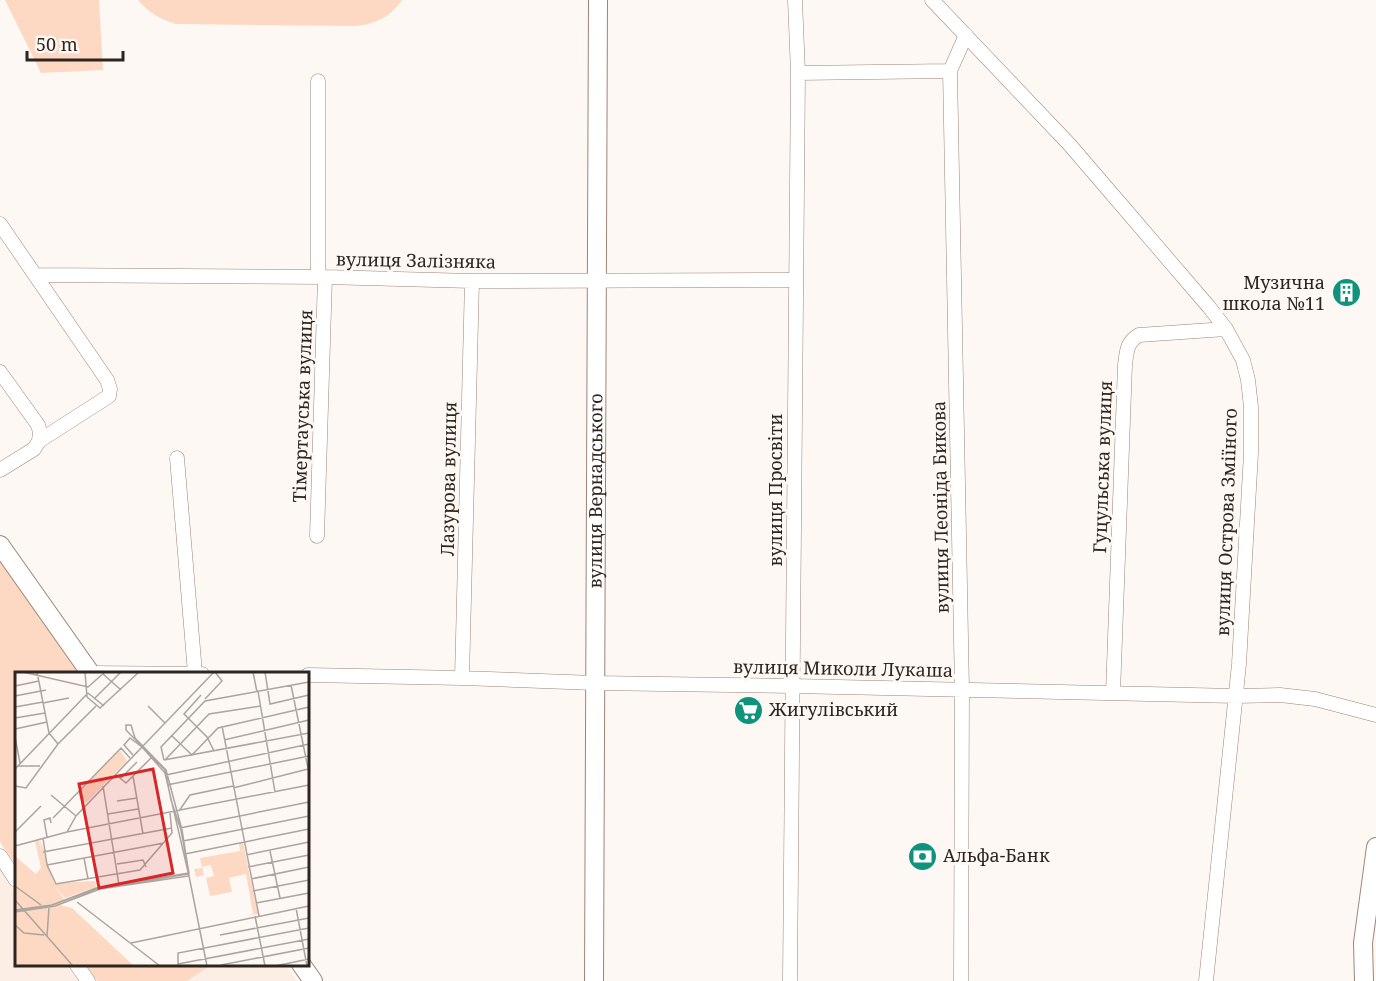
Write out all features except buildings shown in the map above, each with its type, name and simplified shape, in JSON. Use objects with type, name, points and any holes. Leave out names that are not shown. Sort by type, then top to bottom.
[{"type":"street","name":"вулиця Вернадського","points":[[594,981],[598,0]]},
{"type":"street","name":"вулиця Просвіти","points":[[790,981],[798,73],[795,0]]},
{"type":"street","name":"вулиця Острова Зміїного","points":[[932,0],[1090,168],[1209,307],[1226,329],[1243,360],[1251,407],[1239,664],[1206,981]]},
{"type":"street","name":"вулиця Леоніда Бикова","points":[[960,981],[962,690],[950,71],[966,35]]},
{"type":"street","points":[[798,73],[950,71]]},
{"type":"street","name":"Тімертауська вулиця","points":[[317,536],[321,277],[318,81]]},
{"type":"street","points":[[0,224],[107,380],[110,389],[109,396],[39,441],[34,449],[0,470]]},
{"type":"street","name":"вулиця Залізняка","points":[[36,275],[321,277],[472,281],[796,280]]},
{"type":"street","name":"Лазурова вулиця","points":[[462,678],[472,281]]},
{"type":"street","name":"Гуцульська вулиця","points":[[1113,693],[1127,347],[1131,340],[1139,335],[1226,329]]},
{"type":"street","points":[[0,372],[38,425],[39,441]]},
{"type":"street","points":[[177,458],[195,672]]},
{"type":"street","points":[[0,545],[90,672]]},
{"type":"street","name":"вулиця Миколи Лукаша","points":[[309,675],[595,683],[1280,695],[1315,699],[1376,715]]},
{"type":"street","points":[[1364,981],[1364,943],[1376,847]]},
{"type":"street","points":[[0,856],[15,878]]},
{"type":"street","points":[[77,966],[88,981]]},
{"type":"street","points":[[302,966],[313,981]]},
{"type":"shaded area","points":[[5,0],[99,0],[103,70],[41,73]]},
{"type":"shaded area","points":[[138,0],[402,0],[393,11],[381,19],[354,26],[176,24],[155,15]]},
{"type":"shaded area","points":[[0,562],[78,672],[15,672],[15,864],[0,842]]},
{"type":"shaded area","points":[[0,870],[15,892],[15,966],[67,966],[78,981],[0,981]]},
{"type":"shaded area","points":[[87,966],[210,966],[187,981],[97,981]]},
{"type":"shaded area","points":[[208,966],[286,966],[297,981],[187,981]]},
{"type":"place","name":"Музична школа №11","points":[[1346,293]]},
{"type":"place","name":"Жигулівський","points":[[748,710]]},
{"type":"place","name":"Альфа-Банк","points":[[922,856]]}]
